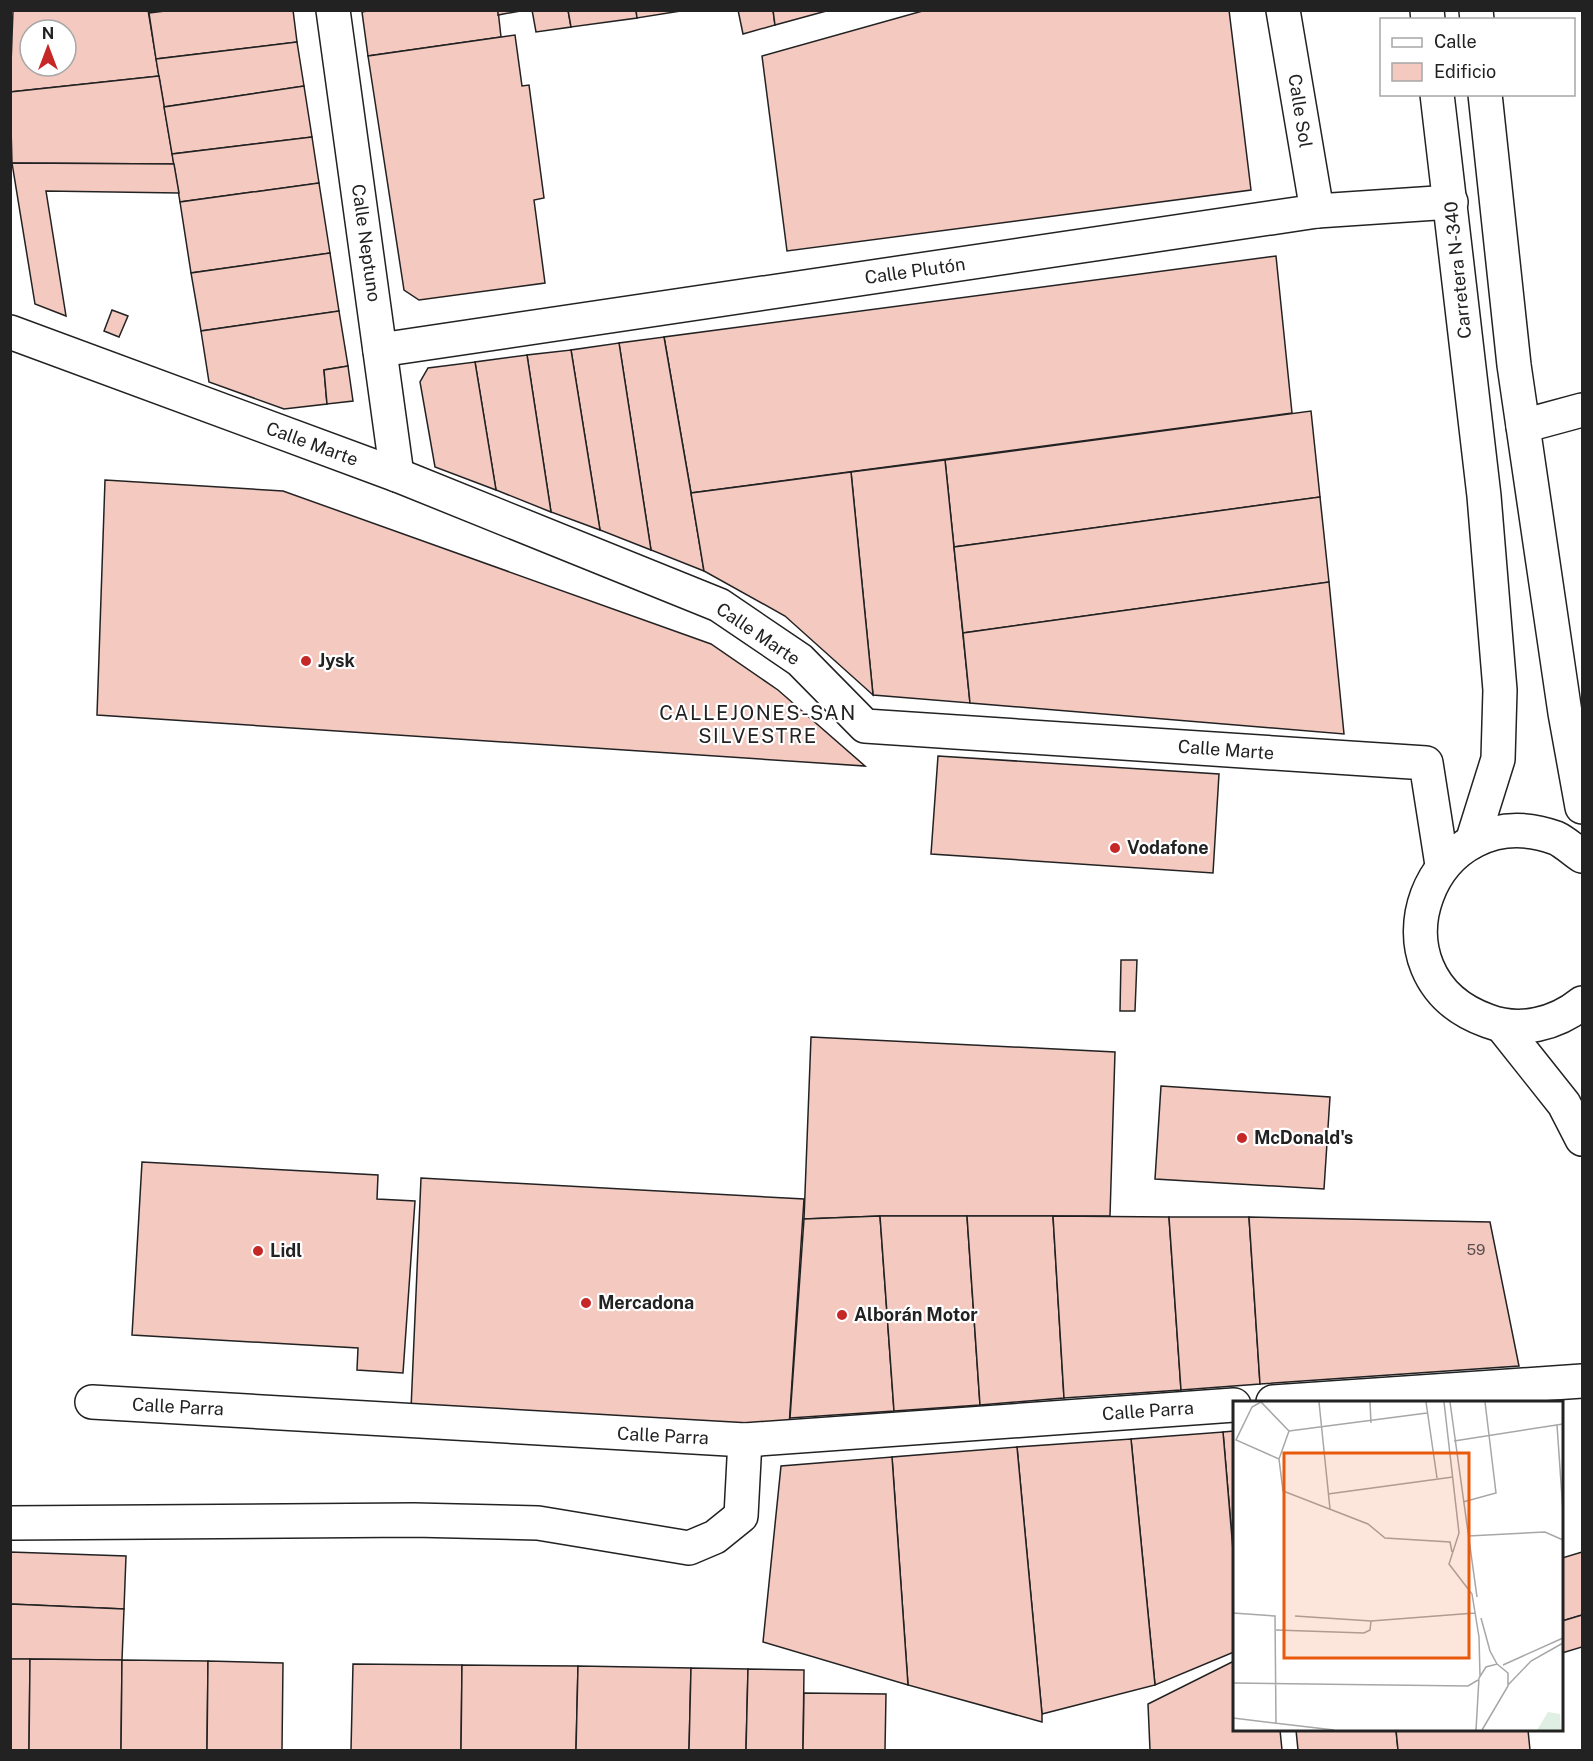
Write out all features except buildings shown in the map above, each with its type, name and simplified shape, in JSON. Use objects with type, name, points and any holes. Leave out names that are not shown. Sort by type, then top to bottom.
[{"type":"main road","name":"Calle Neptuno","points":[[333,10],[397,475]]},
{"type":"main road","name":"Calle Sol","points":[[1283,10],[1317,211]]},
{"type":"main road","name":"Carretera N-340","points":[[1437,96],[1484,496],[1500,690],[1498,759],[1472,842]]},
{"type":"main road","points":[[1485,96],[1523,426],[1574,710],[1582,807]]},
{"type":"main road","name":"Calle Plutón","points":[[380,350],[1317,211],[1451,202]]},
{"type":"main road","name":"Calle Marte","points":[[10,332],[397,475],[719,605],[800,660],[865,726],[1426,762],[1443,865]]},
{"type":"main road","points":[[1523,426],[1582,410]]},
{"type":"main road","points":[[1582,856],[1558,839],[1523,831],[1488,836],[1472,842],[1443,865],[1425,895],[1419,929],[1421,948],[1436,984],[1467,1014],[1502,1026],[1538,1026],[1570,1013],[1582,1003]]},
{"type":"main road","points":[[1502,1026],[1564,1104],[1582,1138]]},
{"type":"main road","points":[[1288,1401],[1582,1381]]},
{"type":"main road","name":"Calle Parra","points":[[92,1402],[745,1440],[1233,1405]]},
{"type":"main road","points":[[10,1523],[414,1520],[538,1523],[689,1548],[715,1538],[741,1516],[745,1440]]},
{"type":"place","name":"Jysk","points":[[306,661]]},
{"type":"place","name":"Vodafone","points":[[1115,848]]},
{"type":"place","name":"McDonald's","points":[[1242,1138]]},
{"type":"place","name":"Lidl","points":[[258,1251]]},
{"type":"place","name":"Mercadona","points":[[586,1303]]},
{"type":"place","name":"Alborán Motor","points":[[842,1315]]},
{"type":"district","name":"CALLEJONES-SAN SILVESTRE","points":[[758,724]]}]
